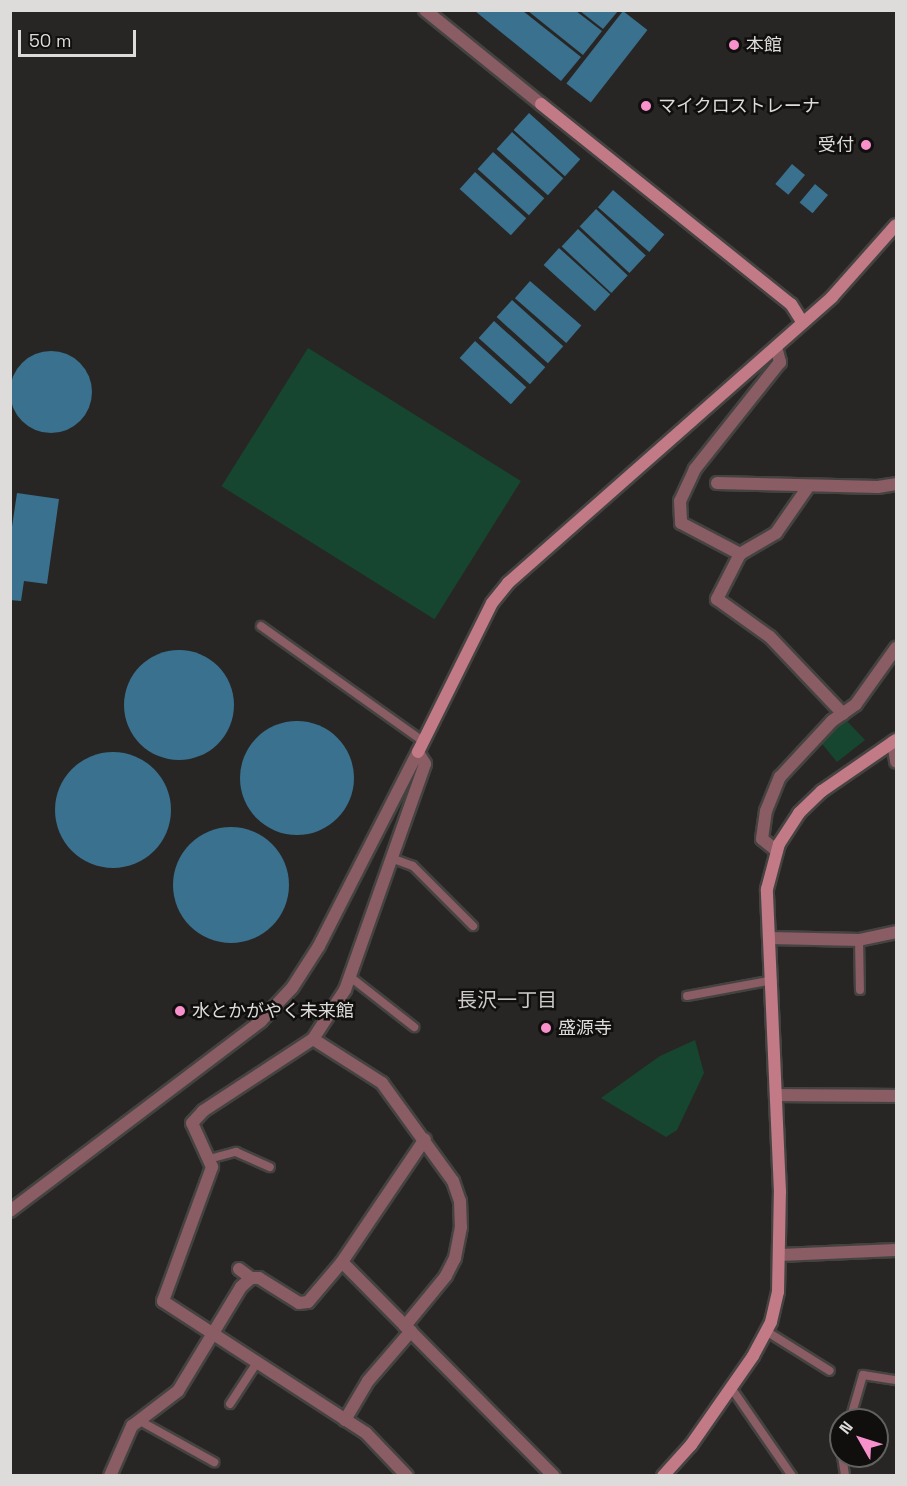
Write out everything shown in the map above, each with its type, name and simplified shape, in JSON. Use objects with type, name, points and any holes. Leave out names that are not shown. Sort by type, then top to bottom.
[{"type":"street","points":[[425,10],[791,304],[803,323]]},
{"type":"street","points":[[10,1211],[261,1021],[292,988],[319,946],[492,603],[508,583],[803,323],[861,268],[897,225]]},
{"type":"street","points":[[740,554],[681,523],[680,501],[695,469],[780,362],[776,346]]},
{"type":"street","points":[[717,483],[808,487],[897,484]]},
{"type":"street","points":[[808,487],[776,533],[740,554],[717,600],[770,637],[843,714]]},
{"type":"street","points":[[777,851],[762,839],[766,811],[780,777],[856,704],[897,648]]},
{"type":"street","points":[[663,1476],[732,1389],[766,1330],[778,1292],[780,1255],[777,1095],[766,890],[777,851],[799,813],[847,772],[895,741],[897,762]]},
{"type":"street","points":[[407,1476],[366,1434],[212,1336],[163,1301],[212,1167],[192,1123],[203,1111],[313,1039],[349,976],[425,764],[421,747]]},
{"type":"street","points":[[770,938],[859,940],[897,932]]},
{"type":"street","points":[[313,1039],[382,1083],[425,1139],[453,1181],[460,1201],[461,1227],[455,1258],[446,1276],[368,1381],[345,1420]]},
{"type":"street","points":[[777,1095],[897,1096]]},
{"type":"street","points":[[239,1269],[250,1278],[260,1278],[299,1303],[308,1302],[342,1262],[425,1139]]},
{"type":"street","points":[[780,1255],[897,1250]]},
{"type":"street","points":[[342,1262],[554,1476]]},
{"type":"street","points":[[110,1476],[132,1426],[178,1391],[241,1287],[250,1278]]},
{"type":"lane","points":[[261,626],[421,747]]},
{"type":"lane","points":[[391,858],[413,866],[473,926]]},
{"type":"lane","points":[[859,940],[860,990]]},
{"type":"lane","points":[[349,976],[414,1027]]},
{"type":"lane","points":[[687,996],[772,980]]},
{"type":"lane","points":[[209,1159],[236,1152],[270,1167]]},
{"type":"lane","points":[[766,1330],[830,1371]]},
{"type":"lane","points":[[230,1404],[256,1364]]},
{"type":"lane","points":[[853,1408],[863,1375],[897,1380]]},
{"type":"lane","points":[[732,1389],[792,1476]]},
{"type":"lane","points":[[140,1421],[214,1462]]},
{"type":"green space","points":[[308,348],[521,481],[434,619],[222,486]]},
{"type":"green space","points":[[846,720],[865,740],[837,762],[818,739]]},
{"type":"green space","points":[[695,1040],[704,1073],[677,1130],[666,1137],[601,1098],[660,1056]]},
{"type":"water","points":[[475,11],[523,11],[581,57],[561,81]]},
{"type":"water","points":[[528,11],[576,11],[602,31],[583,55]]},
{"type":"water","points":[[580,11],[618,11],[603,29]]},
{"type":"water","points":[[623,11],[647,30],[591,103],[566,83]]},
{"type":"water","points":[[529,113],[580,159],[565,176],[514,130]]},
{"type":"water","points":[[512,132],[563,178],[548,195],[497,149]]},
{"type":"water","points":[[493,152],[544,198],[529,215],[478,169]]},
{"type":"water","points":[[792,164],[805,175],[788,195],[775,184]]},
{"type":"water","points":[[475,172],[526,218],[511,235],[460,189]]},
{"type":"water","points":[[815,184],[828,195],[813,213],[800,202]]},
{"type":"water","points":[[613,190],[664,235],[649,252],[598,207]]},
{"type":"water","points":[[596,209],[646,255],[629,273],[580,227]]},
{"type":"water","points":[[578,229],[628,275],[611,293],[562,247]]},
{"type":"water","points":[[559,248],[610,294],[595,311],[544,265]]},
{"type":"water","points":[[530,281],[581,326],[566,343],[515,298]]},
{"type":"water","points":[[512,300],[563,346],[548,363],[497,317]]},
{"type":"water","points":[[494,321],[545,367],[530,384],[479,338]]},
{"type":"water","points":[[475,341],[526,387],[511,404],[460,358]]},
{"type":"water","points":[[51,351],[67,354],[80,363],[89,376],[92,392],[89,408],[80,421],[67,430],[51,433],[35,430],[22,421],[13,408],[10,392],[13,376],[22,363],[35,354]]},
{"type":"water","points":[[17,493],[59,499],[47,584],[24,581],[21,601],[10,600],[10,540]]},
{"type":"water","points":[[179,650],[200,654],[218,666],[230,684],[234,705],[230,726],[218,744],[200,756],[179,760],[158,756],[140,744],[128,726],[124,705],[128,684],[140,666],[158,654]]},
{"type":"water","points":[[297,721],[319,726],[337,738],[349,756],[354,778],[349,800],[337,818],[319,830],[297,835],[275,830],[257,818],[245,800],[240,778],[245,756],[257,738],[275,726]]},
{"type":"water","points":[[113,752],[135,757],[154,769],[166,788],[171,810],[166,832],[154,851],[135,863],[113,868],[91,863],[72,851],[60,832],[55,810],[60,788],[72,769],[91,757]]},
{"type":"water","points":[[231,827],[253,831],[272,844],[285,863],[289,885],[285,907],[272,926],[253,939],[231,943],[209,939],[190,926],[177,907],[173,885],[177,863],[190,844],[209,831]]},
{"type":"place","name":"本館","points":[[734,45]]},
{"type":"place","name":"マイクロストレーナ","points":[[646,106]]},
{"type":"place","name":"受付","points":[[866,145]]},
{"type":"place","name":"水とかがやく未来館","points":[[180,1011]]},
{"type":"place","name":"盛源寺","points":[[546,1028]]},
{"type":"district","name":"長沢一丁目","points":[[507,1000]]}]
